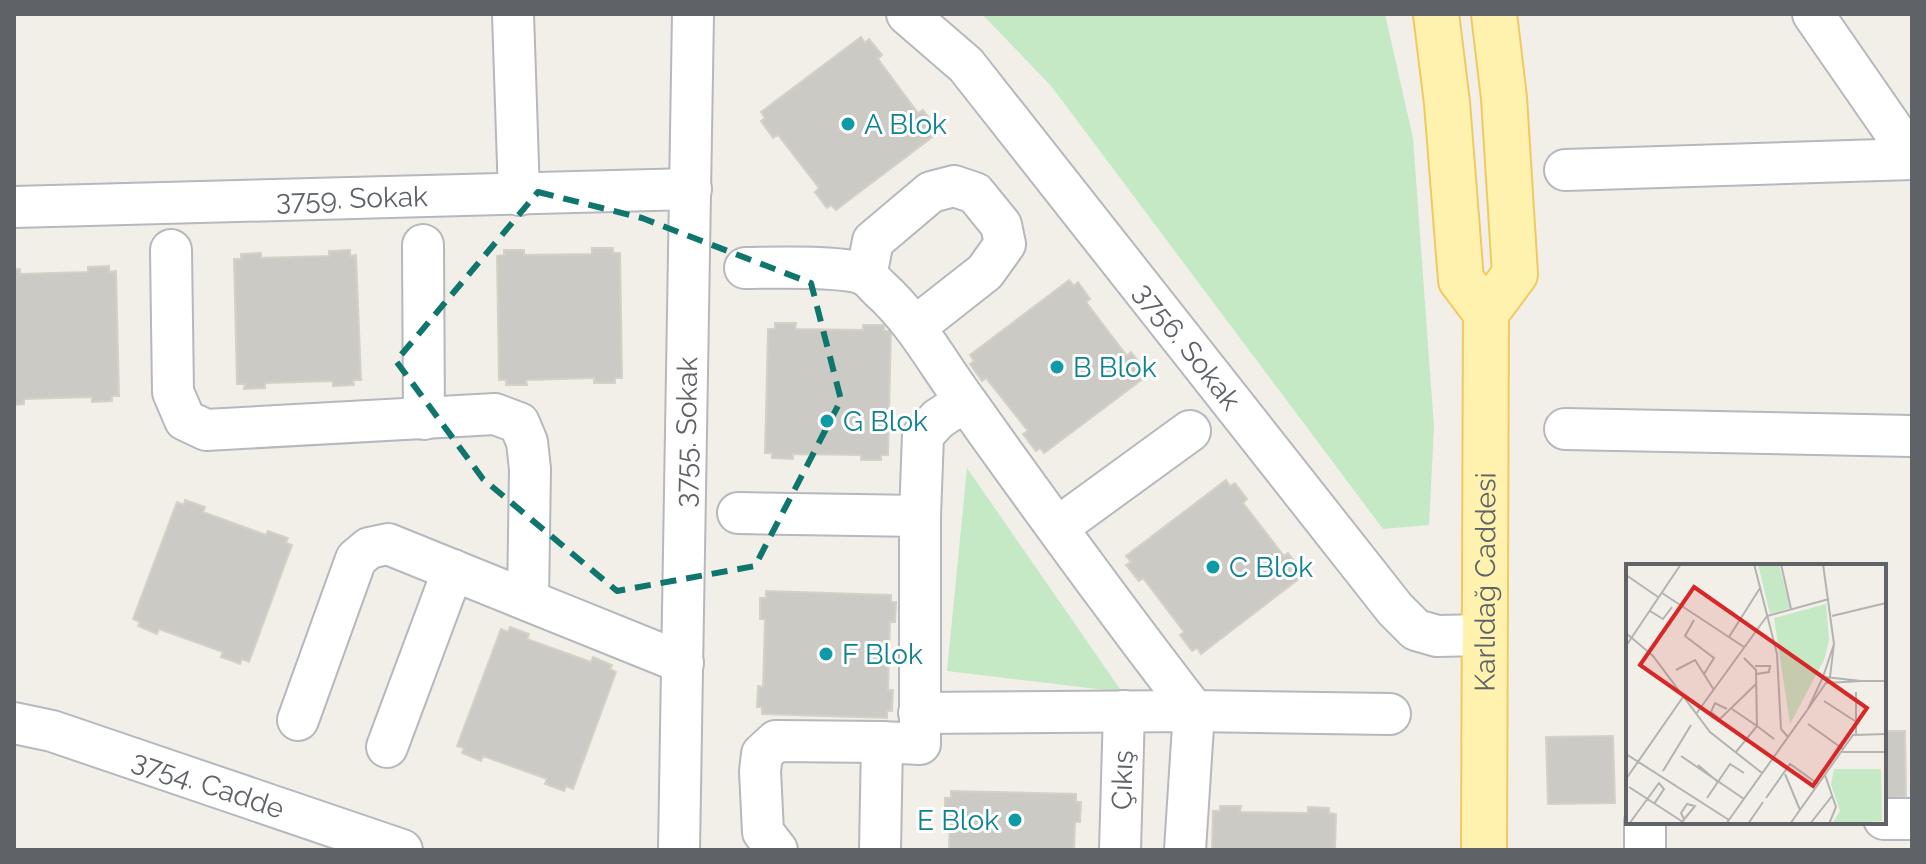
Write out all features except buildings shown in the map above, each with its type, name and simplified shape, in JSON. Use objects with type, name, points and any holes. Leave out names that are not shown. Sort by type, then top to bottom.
[{"type":"main road","points":[[1496,15],[1515,274],[1486,313],[1461,280],[1439,33],[1496,15]]},
{"type":"main road","name":"Karlıdağ Caddesi","points":[[1484,850],[1486,313]]},
{"type":"street","points":[[513,14],[519,195]]},
{"type":"street","name":"3755. Sokak","points":[[679,850],[693,14]]},
{"type":"street","name":"3756. Sokak","points":[[907,14],[966,65],[1395,609],[1416,630],[1437,636],[1486,635]]},
{"type":"street","points":[[1813,14],[1912,158]]},
{"type":"street","points":[[1565,170],[1912,158]]},
{"type":"street","points":[[866,276],[873,241],[931,192],[954,186],[975,193],[1001,225],[1005,244],[985,272],[915,327]]},
{"type":"street","name":"3759. Sokak","points":[[14,207],[691,189]]},
{"type":"street","points":[[423,245],[424,419]]},
{"type":"street","points":[[171,250],[173,392],[185,420],[206,430],[495,414],[519,423],[527,442],[530,469],[528,600]]},
{"type":"street","points":[[745,268],[842,270],[866,276],[895,302],[915,327],[1111,604],[1194,711],[1185,850]]},
{"type":"street","points":[[777,850],[763,832],[760,771],[762,754],[776,741],[920,744],[923,435],[938,419],[965,401]]},
{"type":"street","points":[[1565,429],[1912,436]]},
{"type":"street","points":[[1058,527],[1190,431]]},
{"type":"street","points":[[738,513],[920,516]]},
{"type":"street","points":[[298,720],[356,559],[369,548],[388,544],[683,663]]},
{"type":"street","points":[[387,747],[453,570]]},
{"type":"street","name":"Çıkış","points":[[1120,850],[1124,711]]},
{"type":"street","points":[[919,713],[1296,711],[1390,714]]},
{"type":"street","name":"3754. Cadde","points":[[14,723],[52,731],[402,850]]},
{"type":"street","points":[[880,850],[882,742]]},
{"type":"street","points":[[1886,819],[1912,819]]},
{"type":"street","points":[[1645,824],[1645,850]]},
{"type":"highlighted area","points":[[538,192],[642,218],[811,283],[841,400],[755,566],[617,591],[483,479],[396,361]]},
{"type":"green space","points":[[982,14],[1385,14],[1413,138],[1434,427],[1429,525],[1383,529],[1052,87]]},
{"type":"green space","points":[[967,468],[1122,692],[947,671]]},
{"type":"place","name":"A Blok","points":[[848,124]]},
{"type":"place","name":"B Blok","points":[[1057,367]]},
{"type":"place","name":"G Blok","points":[[827,421]]},
{"type":"place","name":"C Blok","points":[[1213,567]]},
{"type":"place","name":"F Blok","points":[[826,654]]},
{"type":"place","name":"E Blok","points":[[1015,820]]}]
